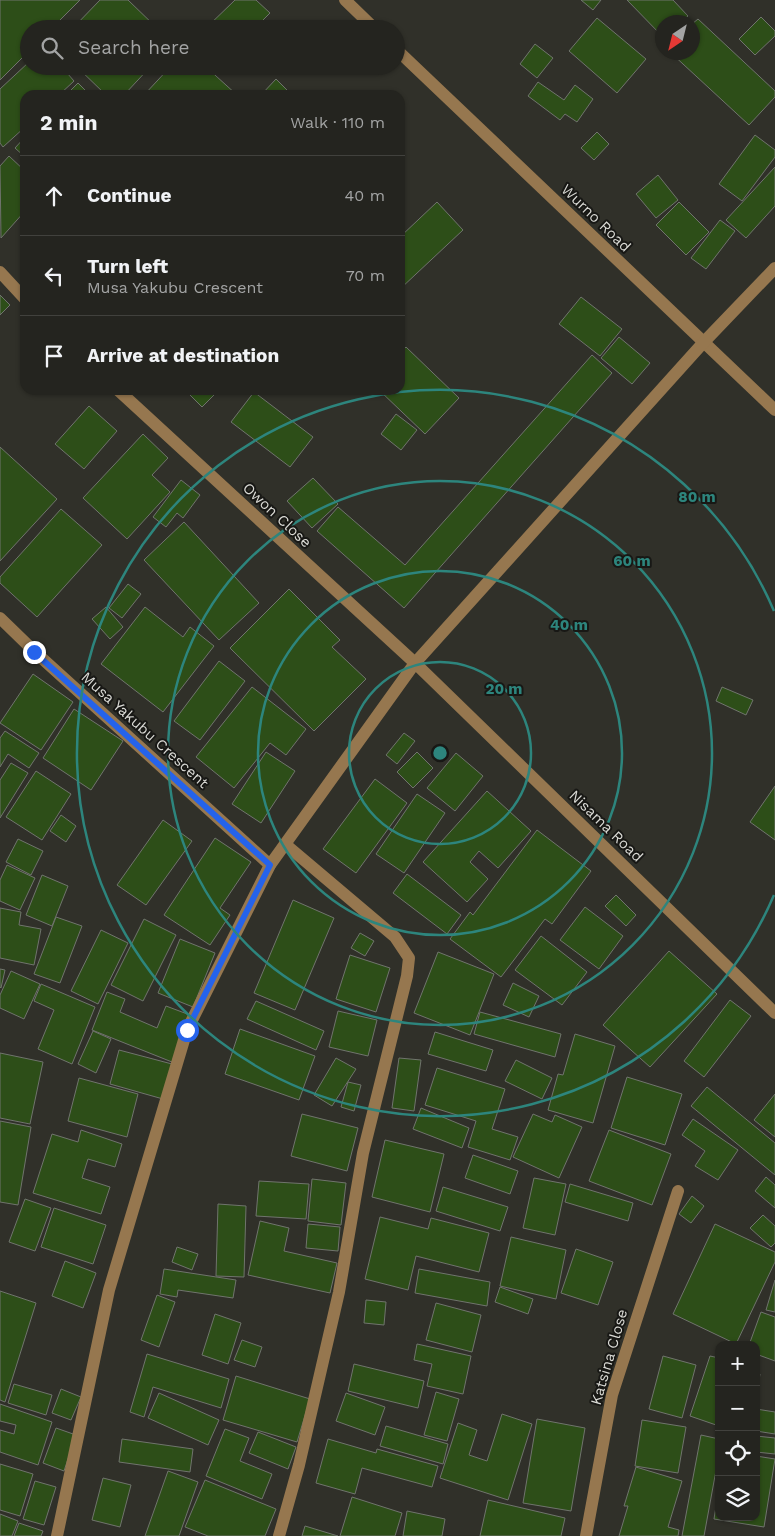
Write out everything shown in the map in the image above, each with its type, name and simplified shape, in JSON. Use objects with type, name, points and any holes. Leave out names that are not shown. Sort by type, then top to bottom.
[{"type":"street","points":[[345,0],[366,20]]},
{"type":"street","name":"Wurno Road","points":[[405,58],[775,410]]},
{"type":"street","points":[[57,1536],[108,1290],[187,1030],[270,865],[415,663],[703,343],[775,268]]},
{"type":"street","points":[[0,272],[20,293]]},
{"type":"street","name":"Owon Close","points":[[123,395],[415,663]]},
{"type":"street","name":"Musa Yakubu Crescent","points":[[0,618],[34,652],[270,865]]},
{"type":"street","name":"Nisama Road","points":[[415,663],[775,1013]]},
{"type":"street","points":[[278,1536],[299,1465],[339,1292],[363,1153],[407,976],[408,958],[395,937],[285,844]]},
{"type":"street","name":"Katsina Close","points":[[586,1536],[612,1395],[678,1191]]},
{"type":"building","points":[[0,0],[80,0],[60,20],[20,20],[20,60],[0,80]]},
{"type":"building","points":[[100,0],[128,0],[149,20],[81,20]]},
{"type":"building","points":[[235,0],[256,0],[270,13],[263,20],[214,20]]},
{"type":"building","points":[[581,0],[601,0],[593,10]]},
{"type":"building","points":[[627,0],[673,0],[687,15],[655,15],[655,29]]},
{"type":"building","points":[[761,17],[775,31],[775,36],[755,55],[739,39]]},
{"type":"building","points":[[597,18],[646,59],[617,93],[569,51]]},
{"type":"building","points":[[700,21],[775,91],[775,97],[749,125],[679,60],[700,60]]},
{"type":"building","points":[[535,44],[553,58],[537,78],[520,64]]},
{"type":"building","points":[[20,70],[20,75],[69,75],[74,81],[64,90],[20,90],[20,132],[3,147],[0,143],[0,89]]},
{"type":"building","points":[[85,75],[143,75],[129,90],[101,90]]},
{"type":"building","points":[[163,75],[215,75],[231,90],[149,90]]},
{"type":"building","points":[[276,79],[287,90],[266,90]]},
{"type":"building","points":[[538,82],[564,100],[575,85],[593,99],[577,122],[565,114],[560,120],[528,96]]},
{"type":"building","points":[[78,83],[85,90],[71,90]]},
{"type":"building","points":[[597,132],[609,144],[594,160],[581,148]]},
{"type":"building","points":[[755,135],[775,150],[775,157],[742,201],[719,184]]},
{"type":"building","points":[[20,142],[20,152],[15,148]]},
{"type":"building","points":[[9,156],[20,166],[20,217],[1,238],[0,166]]},
{"type":"building","points":[[775,167],[775,206],[746,238],[726,220]]},
{"type":"building","points":[[658,175],[678,200],[656,218],[636,194]]},
{"type":"building","points":[[437,202],[463,230],[405,284],[405,232]]},
{"type":"building","points":[[679,202],[709,232],[686,255],[656,225]]},
{"type":"building","points":[[720,220],[735,231],[706,269],[691,258]]},
{"type":"building","points":[[0,295],[10,305],[0,315]]},
{"type":"building","points":[[581,297],[622,329],[600,356],[559,324]]},
{"type":"building","points":[[619,337],[650,363],[632,384],[601,358]]},
{"type":"building","points":[[405,348],[459,398],[425,434],[384,395],[405,395]]},
{"type":"building","points":[[592,355],[612,373],[404,608],[317,531],[338,507],[405,565]]},
{"type":"building","points":[[190,395],[214,395],[202,407]]},
{"type":"building","points":[[252,395],[258,395],[313,437],[290,467],[231,422]]},
{"type":"building","points":[[89,406],[117,431],[84,469],[55,444]]},
{"type":"building","points":[[396,414],[417,430],[401,450],[381,434]]},
{"type":"building","points":[[143,434],[168,458],[152,475],[170,492],[127,539],[83,498]]},
{"type":"building","points":[[0,447],[57,499],[0,561]]},
{"type":"building","points":[[313,478],[338,504],[312,528],[287,501]]},
{"type":"building","points":[[181,480],[200,495],[183,518],[177,513],[166,527],[153,517]]},
{"type":"building","points":[[61,509],[102,545],[37,617],[0,583],[0,577]]},
{"type":"building","points":[[184,522],[259,603],[219,640],[144,560]]},
{"type":"building","points":[[128,584],[141,594],[122,618],[109,608]]},
{"type":"building","points":[[289,589],[340,640],[332,647],[366,679],[314,731],[230,648]]},
{"type":"building","points":[[106,607],[123,627],[110,639],[92,619]]},
{"type":"building","points":[[145,607],[183,637],[190,627],[214,646],[163,712],[101,664]]},
{"type":"building","points":[[219,661],[245,681],[200,740],[174,721]]},
{"type":"building","points":[[33,674],[73,702],[41,750],[0,723]]},
{"type":"building","points":[[252,687],[306,729],[286,755],[270,743],[234,788],[196,757]]},
{"type":"building","points":[[722,687],[753,700],[746,715],[716,701]]},
{"type":"building","points":[[74,709],[123,741],[91,790],[43,758]]},
{"type":"building","points":[[5,731],[39,753],[29,768],[8,754],[0,767],[0,738]]},
{"type":"building","points":[[404,733],[415,741],[397,764],[386,755]]},
{"type":"building","points":[[266,752],[295,771],[261,823],[232,804]]},
{"type":"building","points":[[417,752],[433,768],[413,788],[397,772]]},
{"type":"building","points":[[456,753],[483,776],[455,811],[427,788]]},
{"type":"building","points":[[11,763],[28,773],[0,818],[0,780]]},
{"type":"building","points":[[36,771],[71,794],[42,840],[6,817]]},
{"type":"building","points":[[375,779],[407,803],[356,873],[323,849]]},
{"type":"building","points":[[775,786],[775,840],[750,822]]},
{"type":"building","points":[[487,791],[531,831],[498,868],[479,851],[470,862],[488,879],[467,902],[423,862]]},
{"type":"building","points":[[417,794],[445,813],[404,873],[376,854]]},
{"type":"building","points":[[61,815],[76,826],[66,842],[50,831]]},
{"type":"building","points":[[163,820],[192,841],[146,905],[117,885]]},
{"type":"building","points":[[537,830],[591,871],[552,924],[545,919],[501,977],[450,939],[470,912],[473,915]]},
{"type":"building","points":[[215,838],[251,862],[220,908],[230,915],[210,945],[164,915]]},
{"type":"building","points":[[18,839],[43,851],[31,875],[6,862]]},
{"type":"building","points":[[7,865],[35,878],[20,910],[0,901],[0,880]]},
{"type":"building","points":[[407,874],[461,915],[447,934],[393,893]]},
{"type":"building","points":[[42,875],[68,886],[52,926],[26,915]]},
{"type":"building","points":[[616,895],[636,915],[626,926],[605,906]]},
{"type":"building","points":[[293,900],[334,918],[295,1010],[254,993]]},
{"type":"building","points":[[585,907],[623,936],[599,969],[560,940]]},
{"type":"building","points":[[0,908],[21,912],[19,925],[41,929],[34,965],[0,958]]},
{"type":"building","points":[[56,917],[82,926],[60,983],[34,974]]},
{"type":"building","points":[[144,919],[176,935],[143,1001],[111,985]]},
{"type":"building","points":[[101,930],[128,943],[98,1004],[71,991]]},
{"type":"building","points":[[360,933],[374,941],[365,956],[351,948]]},
{"type":"building","points":[[541,936],[587,972],[562,1005],[515,970]]},
{"type":"building","points":[[180,939],[215,953],[193,1007],[158,993]]},
{"type":"building","points":[[669,951],[717,994],[650,1067],[603,1025]]},
{"type":"building","points":[[438,952],[494,974],[470,1035],[414,1013]]},
{"type":"building","points":[[350,955],[390,968],[376,1012],[336,999]]},
{"type":"building","points":[[0,969],[5,970],[1,988],[0,987]]},
{"type":"building","points":[[11,971],[40,984],[24,1019],[0,1008],[0,995]]},
{"type":"building","points":[[513,983],[539,996],[529,1017],[503,1005]]},
{"type":"building","points":[[41,984],[95,1007],[72,1064],[38,1049],[54,1010],[34,1001]]},
{"type":"building","points":[[107,992],[125,999],[120,1012],[157,1028],[166,1006],[190,1015],[172,1062],[92,1030]]},
{"type":"building","points":[[730,1000],[751,1016],[704,1077],[684,1061]]},
{"type":"building","points":[[256,1001],[324,1031],[316,1050],[247,1019]]},
{"type":"building","points":[[338,1011],[377,1020],[368,1056],[329,1047]]},
{"type":"building","points":[[480,1012],[561,1034],[555,1057],[474,1034]]},
{"type":"building","points":[[240,1029],[315,1056],[299,1100],[225,1074]]},
{"type":"building","points":[[93,1031],[111,1039],[96,1073],[78,1064]]},
{"type":"building","points":[[435,1032],[493,1050],[486,1071],[428,1054]]},
{"type":"building","points":[[575,1034],[615,1046],[593,1123],[548,1110],[558,1074],[563,1075]]},
{"type":"building","points":[[119,1050],[172,1064],[163,1099],[110,1084]]},
{"type":"building","points":[[0,1053],[43,1062],[30,1124],[0,1118]]},
{"type":"building","points":[[336,1058],[356,1069],[332,1106],[314,1095]]},
{"type":"building","points":[[399,1058],[421,1060],[414,1111],[392,1108]]},
{"type":"building","points":[[516,1060],[552,1078],[542,1099],[505,1081]]},
{"type":"building","points":[[437,1068],[505,1089],[492,1129],[518,1137],[510,1160],[468,1147],[476,1121],[425,1105]]},
{"type":"building","points":[[627,1077],[682,1094],[665,1145],[611,1128]]},
{"type":"building","points":[[79,1078],[138,1094],[127,1137],[68,1121]]},
{"type":"building","points":[[348,1082],[361,1085],[354,1111],[341,1107]]},
{"type":"building","points":[[707,1087],[775,1143],[775,1175],[691,1106]]},
{"type":"building","points":[[775,1094],[775,1137],[754,1120]]},
{"type":"building","points":[[421,1108],[469,1128],[462,1148],[413,1129]]},
{"type":"building","points":[[302,1114],[358,1128],[347,1171],[291,1156]]},
{"type":"building","points":[[533,1114],[552,1122],[555,1115],[582,1127],[559,1178],[513,1157]]},
{"type":"building","points":[[693,1119],[738,1150],[718,1180],[695,1166],[705,1151],[682,1135]]},
{"type":"building","points":[[0,1121],[31,1127],[18,1205],[0,1202]]},
{"type":"building","points":[[81,1130],[122,1144],[115,1167],[88,1159],[82,1178],[110,1187],[101,1214],[33,1193],[52,1134],[78,1142]]},
{"type":"building","points":[[609,1130],[671,1154],[652,1205],[589,1181]]},
{"type":"building","points":[[385,1140],[444,1154],[430,1212],[372,1197]]},
{"type":"building","points":[[473,1155],[518,1171],[510,1194],[465,1178]]},
{"type":"building","points":[[766,1177],[775,1185],[775,1208],[755,1191]]},
{"type":"building","points":[[534,1178],[566,1184],[555,1235],[523,1228]]},
{"type":"building","points":[[312,1179],[346,1183],[341,1225],[308,1221]]},
{"type":"building","points":[[259,1181],[309,1184],[306,1219],[256,1216]]},
{"type":"building","points":[[570,1184],[633,1203],[628,1221],[565,1202]]},
{"type":"building","points":[[443,1187],[508,1207],[500,1231],[436,1211]]},
{"type":"building","points":[[692,1196],[704,1206],[691,1223],[679,1214]]},
{"type":"building","points":[[25,1199],[51,1208],[35,1251],[9,1242]]},
{"type":"building","points":[[218,1204],[246,1206],[244,1277],[216,1276]]},
{"type":"building","points":[[54,1208],[106,1225],[93,1264],[41,1247]]},
{"type":"building","points":[[763,1215],[775,1226],[775,1243],[771,1247],[750,1228]]},
{"type":"building","points":[[380,1217],[428,1229],[431,1218],[489,1233],[479,1272],[416,1256],[408,1290],[365,1279]]},
{"type":"building","points":[[260,1221],[289,1228],[284,1251],[337,1263],[330,1293],[248,1275]]},
{"type":"building","points":[[308,1224],[340,1227],[338,1251],[306,1248]]},
{"type":"building","points":[[715,1224],[775,1252],[775,1262],[737,1341],[730,1341],[673,1314]]},
{"type":"building","points":[[511,1237],[566,1250],[556,1299],[500,1286]]},
{"type":"building","points":[[177,1247],[198,1254],[192,1270],[172,1262]]},
{"type":"building","points":[[576,1249],[613,1262],[598,1305],[561,1293]]},
{"type":"building","points":[[65,1261],[96,1273],[83,1308],[52,1296]]},
{"type":"building","points":[[164,1269],[236,1280],[233,1298],[178,1290],[177,1297],[160,1294]]},
{"type":"building","points":[[419,1269],[490,1282],[487,1306],[415,1293]]},
{"type":"building","points":[[775,1280],[775,1312],[766,1310]]},
{"type":"building","points":[[500,1287],[533,1299],[528,1314],[495,1302]]},
{"type":"building","points":[[0,1291],[36,1303],[5,1402],[0,1400]]},
{"type":"building","points":[[157,1295],[175,1302],[159,1347],[141,1340]]},
{"type":"building","points":[[366,1300],[386,1302],[384,1325],[364,1323]]},
{"type":"building","points":[[436,1303],[481,1315],[472,1352],[426,1340]]},
{"type":"building","points":[[761,1312],[775,1317],[775,1361],[760,1355],[760,1341],[750,1341]]},
{"type":"building","points":[[215,1314],[241,1323],[228,1364],[202,1355]]},
{"type":"building","points":[[242,1340],[262,1347],[255,1367],[234,1360]]},
{"type":"building","points":[[417,1344],[471,1356],[463,1394],[427,1386],[432,1364],[414,1360]]},
{"type":"building","points":[[147,1354],[229,1379],[221,1408],[153,1387],[144,1417],[130,1412]]},
{"type":"building","points":[[663,1356],[696,1365],[682,1418],[649,1409]]},
{"type":"building","points":[[710,1356],[715,1357],[715,1425],[690,1416]]},
{"type":"building","points":[[354,1364],[424,1381],[418,1408],[348,1391]]},
{"type":"building","points":[[236,1376],[310,1399],[297,1442],[223,1420]]},
{"type":"building","points":[[14,1384],[52,1395],[46,1415],[8,1403]]},
{"type":"building","points":[[61,1389],[81,1397],[71,1420],[52,1413]]},
{"type":"building","points":[[436,1392],[459,1399],[447,1441],[424,1435]]},
{"type":"building","points":[[159,1393],[219,1420],[208,1445],[148,1418]]},
{"type":"building","points":[[346,1393],[385,1407],[375,1435],[336,1421]]},
{"type":"building","points":[[0,1404],[52,1422],[38,1465],[0,1452],[0,1430],[14,1434],[16,1425],[0,1421]]},
{"type":"building","points":[[760,1410],[775,1412],[775,1434],[760,1432]]},
{"type":"building","points":[[502,1414],[532,1424],[508,1500],[440,1478],[458,1423],[477,1430],[469,1455],[487,1461]]},
{"type":"building","points":[[537,1419],[585,1428],[571,1511],[523,1503]]},
{"type":"building","points":[[642,1420],[686,1427],[678,1473],[635,1466]]},
{"type":"building","points":[[386,1426],[448,1444],[443,1464],[380,1446]]},
{"type":"building","points":[[56,1428],[76,1435],[64,1471],[43,1463]]},
{"type":"building","points":[[225,1429],[249,1438],[240,1461],[272,1474],[262,1499],[206,1476]]},
{"type":"building","points":[[258,1432],[296,1447],[288,1469],[249,1453]]},
{"type":"building","points":[[701,1435],[715,1438],[715,1476],[704,1536],[682,1536]]},
{"type":"building","points":[[760,1436],[775,1438],[775,1454],[760,1452]]},
{"type":"building","points":[[122,1439],[193,1449],[190,1472],[119,1462]]},
{"type":"building","points":[[328,1439],[376,1453],[377,1449],[438,1466],[432,1487],[362,1468],[355,1494],[316,1483]]},
{"type":"building","points":[[760,1457],[775,1459],[764,1527],[726,1521],[760,1521]]},
{"type":"building","points":[[0,1464],[33,1474],[20,1516],[0,1510]]},
{"type":"building","points":[[636,1467],[682,1481],[668,1527],[679,1530],[678,1536],[619,1536],[628,1506],[624,1506]]},
{"type":"building","points":[[168,1471],[198,1482],[179,1536],[145,1536]]},
{"type":"building","points":[[103,1478],[131,1485],[120,1527],[92,1520]]},
{"type":"building","points":[[205,1480],[276,1509],[265,1536],[208,1536],[185,1527]]},
{"type":"building","points":[[35,1481],[56,1487],[44,1525],[23,1519]]},
{"type":"building","points":[[352,1497],[402,1513],[395,1536],[340,1536]]},
{"type":"building","points":[[488,1500],[565,1518],[561,1536],[480,1536]]},
{"type":"building","points":[[407,1511],[445,1519],[442,1536],[403,1536]]},
{"type":"building","points":[[0,1514],[18,1521],[12,1536],[0,1536]]},
{"type":"building","points":[[19,1523],[43,1531],[41,1536],[14,1536]]},
{"type":"building","points":[[305,1526],[338,1536],[302,1536]]},
{"type":"route","points":[[34,652],[270,865],[187,1030]]}]
